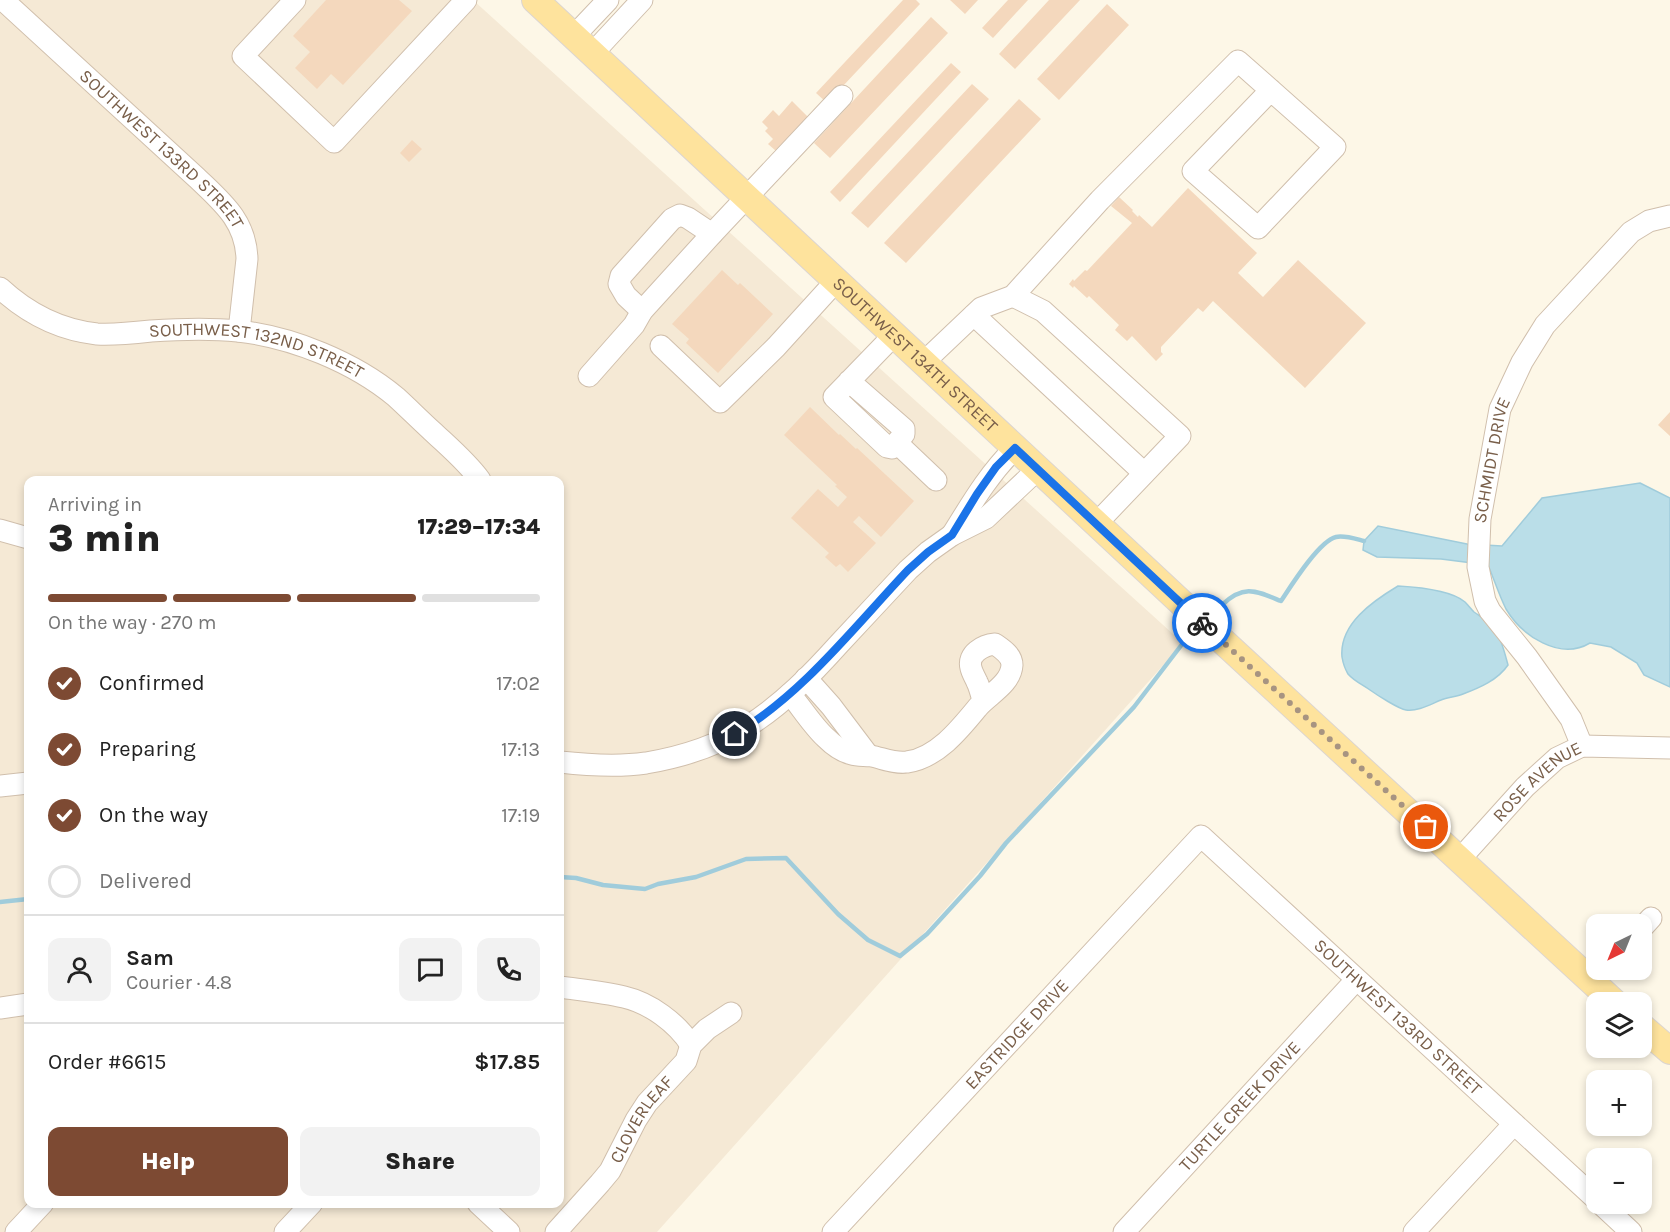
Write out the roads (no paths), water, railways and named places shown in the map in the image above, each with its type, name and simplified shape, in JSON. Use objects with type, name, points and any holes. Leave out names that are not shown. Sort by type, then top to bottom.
[{"type":"main road","name":"SOUTHWEST 134TH STREET","points":[[534,0],[1096,524],[1460,859],[1586,966]]},
{"type":"main road","points":[[1652,1035],[1670,1051]]},
{"type":"street","name":"SOUTHWEST 133RD STREET","points":[[3,0],[197,178],[232,214],[244,234],[247,247],[239,331]]},
{"type":"street","points":[[295,0],[243,56],[334,142],[453,5]]},
{"type":"street","points":[[583,45],[608,0]]},
{"type":"street","points":[[583,45],[642,0]]},
{"type":"street","points":[[923,363],[981,308],[1013,296],[1101,200],[1238,61],[1271,90],[1335,147],[1258,228],[1194,171],[1271,90]]},
{"type":"street","points":[[589,376],[634,325],[642,311],[842,96]]},
{"type":"street","points":[[1662,218],[1670,199]]},
{"type":"street","points":[[642,311],[626,296],[619,284],[621,276],[672,219],[680,215],[688,218],[712,234]]},
{"type":"street","name":"SCHMIDT DRIVE","points":[[1582,746],[1571,719],[1527,657],[1490,611],[1485,601],[1478,567],[1480,519],[1500,409],[1522,362],[1545,325],[1624,239],[1649,221],[1662,218]]},
{"type":"street","points":[[661,346],[720,402],[776,347],[836,281]]},
{"type":"street","name":"SOUTHWEST 132ND STREET","points":[[0,288],[24,307],[50,322],[82,332],[115,334],[189,330],[239,331],[298,344],[324,354],[370,379],[395,396],[461,458],[477,476]]},
{"type":"street","points":[[1013,296],[1043,311],[1180,436],[1096,524]]},
{"type":"street","points":[[974,315],[1144,473]]},
{"type":"street","points":[[894,335],[834,399],[887,447],[892,448],[897,443],[936,480]]},
{"type":"street","points":[[952,535],[996,467],[1015,448]]},
{"type":"street","points":[[564,762],[637,764],[678,755],[735,734],[790,694],[928,552],[952,535],[986,518],[1038,469]]},
{"type":"street","points":[[0,530],[24,537]]},
{"type":"street","points":[[806,678],[831,706],[868,755]]},
{"type":"street","points":[[790,694],[824,736],[839,748],[852,754],[905,763],[923,758],[942,745],[962,727],[984,700]]},
{"type":"street","name":"ROSE AVENUE","points":[[1460,859],[1540,771],[1557,758],[1582,746],[1670,748]]},
{"type":"street","points":[[0,786],[24,783]]},
{"type":"street","name":"SOUTHWEST 133RD STREET","points":[[1201,836],[1586,1190]]},
{"type":"street","name":"EASTRIDGE DRIVE","points":[[833,1232],[1201,836]]},
{"type":"street","name":"TURTLE CREEK DRIVE","points":[[1124,1232],[1356,980]]},
{"type":"street","points":[[564,988],[624,997],[638,1002],[679,1028],[691,1045]]},
{"type":"street","points":[[0,1008],[24,1005]]},
{"type":"street","name":"CLOVERLEAF","points":[[556,1232],[610,1171],[636,1120],[647,1103],[686,1061],[691,1045],[707,1029],[731,1013]]},
{"type":"street","points":[[1414,1232],[1514,1124]]},
{"type":"street","points":[[16,1232],[38,1208]]},
{"type":"street","points":[[285,1232],[307,1208]]},
{"type":"street","points":[[483,1208],[509,1232]]},
{"type":"street","points":[[1612,1214],[1631,1232]]},
{"type":"water","points":[[1640,483],[1670,498],[1670,687],[1644,675],[1637,663],[1611,647],[1590,643],[1578,648],[1566,649],[1543,643],[1532,636],[1513,619],[1506,609],[1488,565],[1441,559],[1377,557],[1363,550],[1364,541],[1378,526],[1467,544],[1502,546],[1542,498]]},
{"type":"water","points":[[1398,586],[1442,592],[1465,602],[1474,612],[1491,624],[1500,640],[1508,665],[1494,679],[1475,689],[1419,709],[1410,710],[1393,705],[1356,681],[1348,674],[1342,659],[1346,634],[1369,606]]},
{"type":"waterway","points":[[1222,605],[1237,594],[1250,591],[1281,601],[1306,565],[1329,540],[1343,536],[1364,541]]},
{"type":"waterway","points":[[564,877],[603,885],[645,889],[658,884],[696,877],[746,859],[786,858],[838,914],[868,940],[900,956],[927,934],[980,876],[1006,843],[1134,707],[1183,643]]},
{"type":"waterway","points":[[0,902],[24,899]]}]
